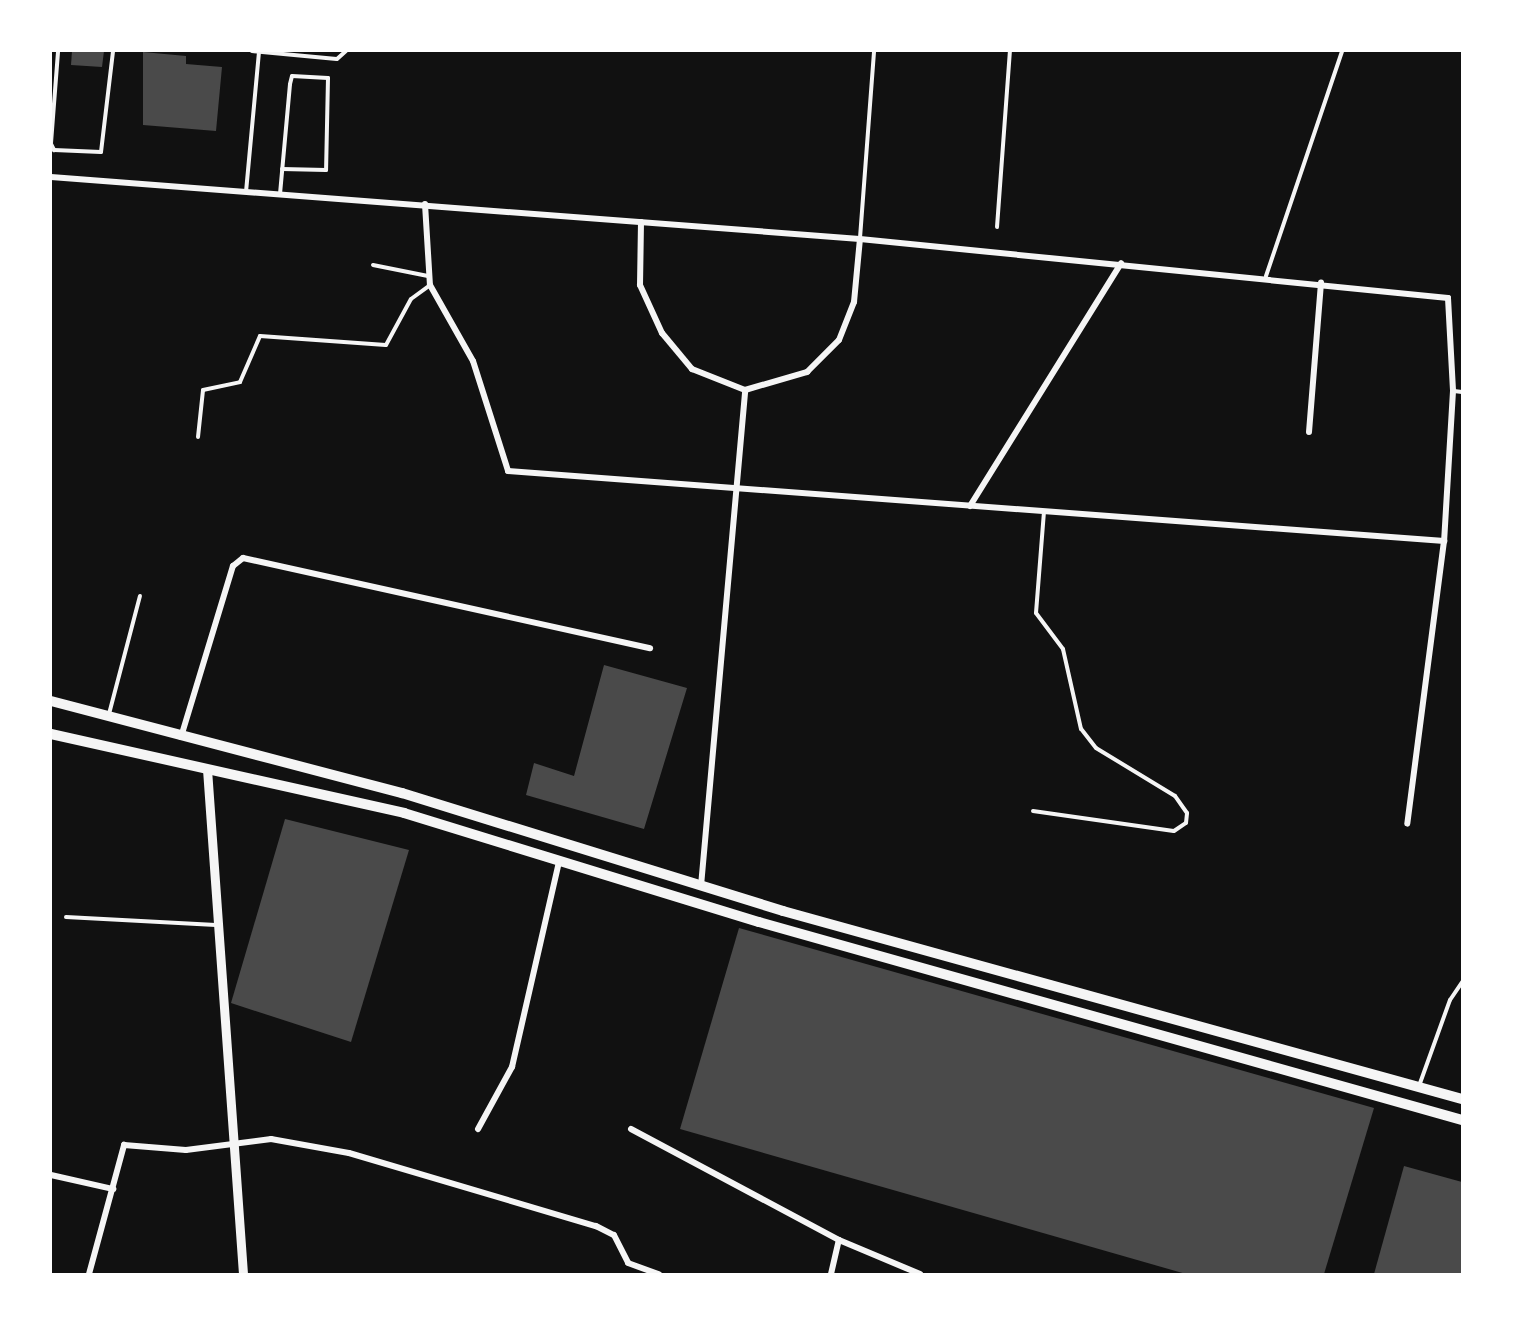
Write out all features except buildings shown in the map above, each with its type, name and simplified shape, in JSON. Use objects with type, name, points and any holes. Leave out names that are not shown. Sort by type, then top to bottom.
[{"type":"main road","points":[[51,701],[108,718],[402,793],[701,886],[1462,1099]]},
{"type":"main road","points":[[51,734],[404,813],[559,862],[1462,1120]]},
{"type":"street","points":[[51,177],[860,239],[1266,276],[1449,298],[1453,391],[1444,541],[1407,824]]},
{"type":"street","points":[[425,204],[430,285],[473,361],[493,412],[503,467],[735,490],[1444,541]]},
{"type":"street","points":[[641,222],[640,285],[662,333],[692,369],[745,390],[807,372],[839,340],[854,302],[860,239]]},
{"type":"street","points":[[970,506],[1121,263]]},
{"type":"street","points":[[1309,432],[1321,282]]},
{"type":"street","points":[[701,886],[745,390]]},
{"type":"street","points":[[181,737],[233,566],[243,558],[650,648]]},
{"type":"street","points":[[207,769],[230,1143],[243,1274]]},
{"type":"street","points":[[478,1129],[512,1067],[559,862]]},
{"type":"street","points":[[631,1129],[839,1240],[920,1274]]},
{"type":"street","points":[[88,1274],[124,1145],[186,1150],[271,1139],[324,1147],[596,1226],[614,1235],[628,1263],[659,1274]]},
{"type":"street","points":[[51,1175],[112,1189]]},
{"type":"street","points":[[831,1274],[839,1240]]},
{"type":"lane","points":[[58,51],[51,143],[54,150],[101,152],[113,51]]},
{"type":"lane","points":[[252,51],[337,59],[346,51]]},
{"type":"lane","points":[[246,193],[259,51]]},
{"type":"lane","points":[[860,239],[874,51]]},
{"type":"lane","points":[[997,227],[1010,51]]},
{"type":"lane","points":[[1266,276],[1342,51]]},
{"type":"lane","points":[[280,195],[282,169],[292,76],[328,78],[326,170],[282,169]]},
{"type":"lane","points":[[373,265],[428,276]]},
{"type":"lane","points":[[198,437],[203,390],[240,382],[260,336],[386,345],[402,310],[430,285]]},
{"type":"lane","points":[[1453,391],[1462,392]]},
{"type":"lane","points":[[1033,811],[1174,831],[1186,823],[1187,813],[1175,796],[1095,748],[1081,729],[1063,649],[1036,613],[1044,512]]},
{"type":"lane","points":[[108,718],[140,596]]},
{"type":"lane","points":[[66,916],[216,925]]},
{"type":"lane","points":[[1419,1087],[1450,1000],[1462,982]]}]
